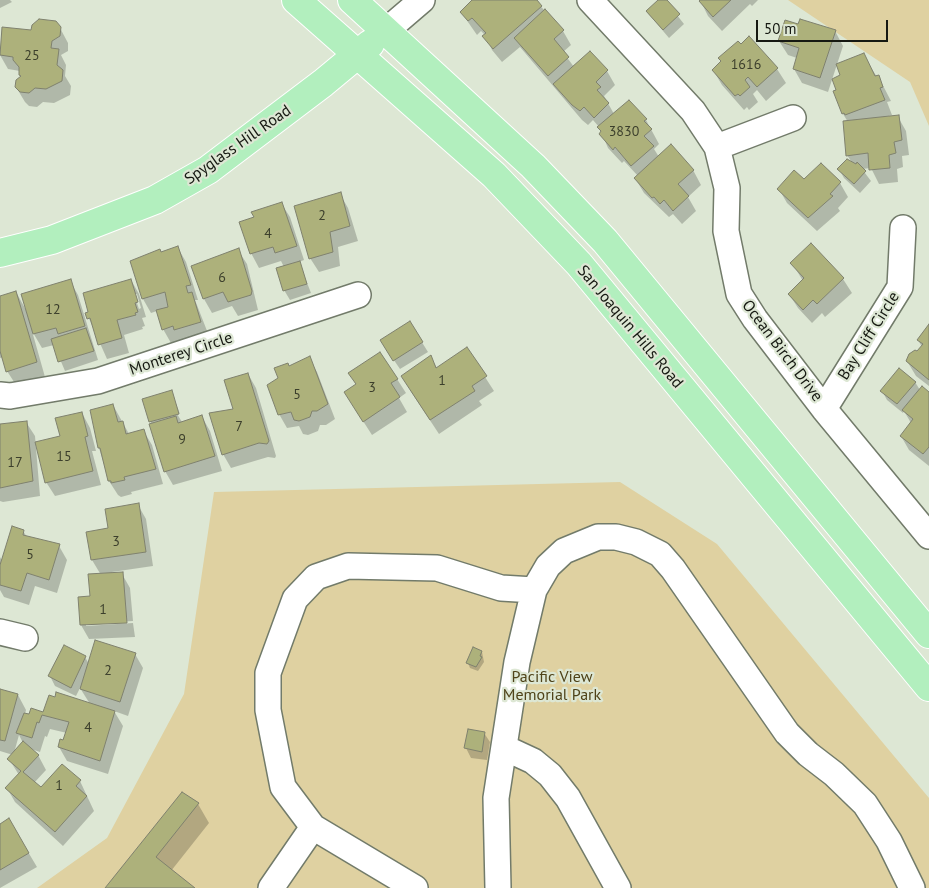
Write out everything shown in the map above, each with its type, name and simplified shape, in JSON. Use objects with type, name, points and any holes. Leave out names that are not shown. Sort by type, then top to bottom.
[{"type":"main road","name":"San Joaquin Hills Road","points":[[296,0],[494,175],[579,264],[929,687]]},
{"type":"main road","points":[[352,0],[387,30],[533,166],[605,241],[929,634]]},
{"type":"main road","name":"Spyglass Hill Road","points":[[0,253],[52,240],[155,200],[208,170],[323,83],[387,30]]},
{"type":"street","name":"Spyglass Hill Road","points":[[387,30],[422,0]]},
{"type":"street","name":"Ocean Birch Drive","points":[[590,0],[693,111],[717,147],[727,188],[726,231],[739,294],[755,319],[824,409],[929,535]]},
{"type":"street","points":[[717,147],[793,118]]},
{"type":"street","name":"Bay Cliff Circle","points":[[824,409],[900,287],[903,228]]},
{"type":"street","name":"Monterey Circle","points":[[0,396],[10,396],[98,381],[358,295]]},
{"type":"street","points":[[498,888],[496,798],[517,662],[534,590],[548,566],[564,551],[598,537],[616,537],[636,542],[660,554],[673,568],[787,733],[865,804],[890,841],[912,888]]},
{"type":"street","points":[[415,888],[312,827],[283,787],[268,710],[268,674],[295,599],[316,577],[348,566],[436,568],[501,588],[534,590]]},
{"type":"street","points":[[0,632],[25,638]]},
{"type":"street","points":[[505,748],[533,761],[550,775],[568,798],[618,888]]},
{"type":"street","points":[[271,888],[312,827]]},
{"type":"green space","points":[[788,0],[929,0],[929,126],[910,82]]},
{"type":"green space","name":"Pacific View Memorial Park","points":[[620,482],[717,544],[929,798],[929,888],[37,888],[107,838],[184,694],[214,492]]},
{"type":"building","points":[[472,0],[537,0],[542,6],[493,49],[482,36],[486,33],[472,18],[468,21],[460,12]]},
{"type":"building","points":[[658,0],[667,0],[680,14],[663,30],[646,11]]},
{"type":"building","points":[[700,0],[731,0],[713,17]]},
{"type":"building","points":[[545,9],[564,30],[554,39],[569,57],[548,76],[514,38]]},
{"type":"building","points":[[39,19],[56,21],[61,27],[60,36],[52,41],[51,48],[59,49],[57,65],[63,70],[62,81],[46,89],[35,88],[29,93],[20,92],[15,87],[16,80],[21,76],[19,75],[19,67],[13,60],[13,57],[0,55],[2,27],[31,30],[32,25]]},
{"type":"building","points":[[800,19],[836,30],[820,78],[793,69],[799,48],[778,41],[785,20],[798,24]]},
{"type":"building","points":[[749,36],[778,68],[757,87],[748,77],[745,80],[750,87],[740,96],[738,94],[735,96],[712,70],[721,61],[718,58],[738,41],[741,44]]},
{"type":"building","points":[[590,51],[608,70],[596,82],[601,87],[597,90],[609,103],[594,118],[584,107],[580,111],[572,105],[553,84]]},
{"type":"building","points":[[864,53],[875,76],[879,75],[883,87],[880,88],[885,100],[845,115],[844,113],[842,114],[833,91],[836,90],[832,79],[840,75],[836,64]]},
{"type":"building","points":[[629,100],[647,119],[644,121],[652,129],[644,136],[654,146],[631,166],[615,147],[613,150],[599,134],[601,131],[597,127]]},
{"type":"building","points":[[899,115],[902,140],[894,142],[896,153],[889,155],[890,168],[869,170],[868,153],[846,156],[843,121]]},
{"type":"building","points":[[671,144],[694,170],[678,184],[689,196],[673,211],[664,200],[660,204],[654,197],[652,198],[634,178]]},
{"type":"building","points":[[847,159],[856,164],[857,162],[866,171],[854,184],[837,169]]},
{"type":"building","points":[[821,163],[841,182],[830,194],[833,196],[808,218],[777,189],[794,170],[804,179]]},
{"type":"building","points":[[341,192],[350,226],[330,232],[333,252],[309,259],[294,206]]},
{"type":"building","points":[[282,202],[297,246],[275,253],[273,247],[250,254],[239,222],[254,217],[251,212]]},
{"type":"building","points":[[811,243],[844,278],[817,304],[813,300],[803,310],[788,294],[804,278],[790,263]]},
{"type":"building","points":[[178,246],[191,285],[186,286],[188,293],[192,292],[201,322],[174,330],[173,326],[162,330],[156,310],[168,307],[165,292],[142,299],[130,261],[160,249],[161,252]]},
{"type":"building","points":[[239,248],[252,291],[251,295],[228,302],[223,292],[203,299],[191,266]]},
{"type":"building","points":[[300,261],[307,284],[283,291],[276,268]]},
{"type":"building","points":[[71,279],[85,326],[58,334],[56,328],[33,334],[21,294]]},
{"type":"building","points":[[131,279],[138,302],[135,303],[138,312],[135,313],[136,315],[117,320],[122,338],[98,345],[90,318],[87,319],[85,313],[88,312],[83,293]]},
{"type":"building","points":[[16,291],[37,362],[6,372],[0,351],[0,296]]},
{"type":"building","points":[[410,321],[423,342],[393,361],[380,340]]},
{"type":"building","points":[[929,324],[929,380],[906,361],[909,354],[915,350],[917,351],[923,344],[917,340]]},
{"type":"building","points":[[86,328],[94,351],[58,362],[51,339]]},
{"type":"building","points":[[467,347],[487,376],[472,386],[475,391],[430,420],[401,376],[431,355],[436,368]]},
{"type":"building","points":[[380,352],[398,379],[391,383],[400,397],[363,422],[344,392],[356,384],[348,373]]},
{"type":"building","points":[[310,356],[328,404],[317,411],[312,411],[310,417],[299,421],[294,420],[291,412],[278,415],[267,385],[278,378],[274,368],[288,363],[289,366]]},
{"type":"building","points":[[899,368],[916,382],[897,404],[880,391]]},
{"type":"building","points":[[248,373],[269,441],[267,444],[259,443],[222,455],[209,413],[233,409],[224,380]]},
{"type":"building","points":[[922,386],[929,392],[929,447],[923,454],[900,436],[913,419],[902,410]]},
{"type":"building","points":[[172,390],[179,414],[149,422],[142,399]]},
{"type":"building","points":[[113,404],[118,422],[123,421],[126,434],[144,429],[156,469],[124,477],[125,480],[111,483],[111,481],[108,481],[100,448],[98,448],[90,410]]},
{"type":"building","points":[[82,412],[88,436],[85,437],[93,471],[45,483],[35,442],[60,436],[55,418]]},
{"type":"building","points":[[202,415],[215,456],[164,472],[149,424],[176,416],[178,423]]},
{"type":"building","points":[[27,421],[33,481],[0,488],[0,424]]},
{"type":"building","points":[[139,503],[146,552],[91,560],[86,532],[108,528],[105,509]]},
{"type":"building","points":[[12,526],[24,530],[23,535],[60,544],[49,580],[27,573],[21,591],[0,585],[0,565]]},
{"type":"building","points":[[123,572],[127,623],[80,625],[78,597],[90,596],[88,574]]},
{"type":"building","points":[[95,640],[136,653],[120,702],[80,689]]},
{"type":"building","points":[[64,645],[86,656],[71,688],[48,676]]},
{"type":"building","points":[[473,647],[482,651],[480,656],[482,657],[476,667],[466,663]]},
{"type":"building","points":[[0,689],[18,694],[5,741],[0,740]]},
{"type":"building","points":[[56,692],[115,711],[100,761],[58,747],[60,739],[63,740],[69,722],[42,715],[39,723],[37,722],[32,738],[16,733],[24,713],[29,714],[31,708],[43,712],[49,695],[55,697]]},
{"type":"building","points":[[468,729],[485,732],[482,752],[464,748]]},
{"type":"building","points":[[23,741],[39,755],[23,772],[41,787],[62,764],[81,780],[76,786],[87,796],[55,832],[5,788],[21,771],[7,759]]},
{"type":"building","points":[[182,792],[199,803],[156,857],[195,888],[105,888]]},
{"type":"building","points":[[9,818],[29,853],[0,870],[0,824]]}]
